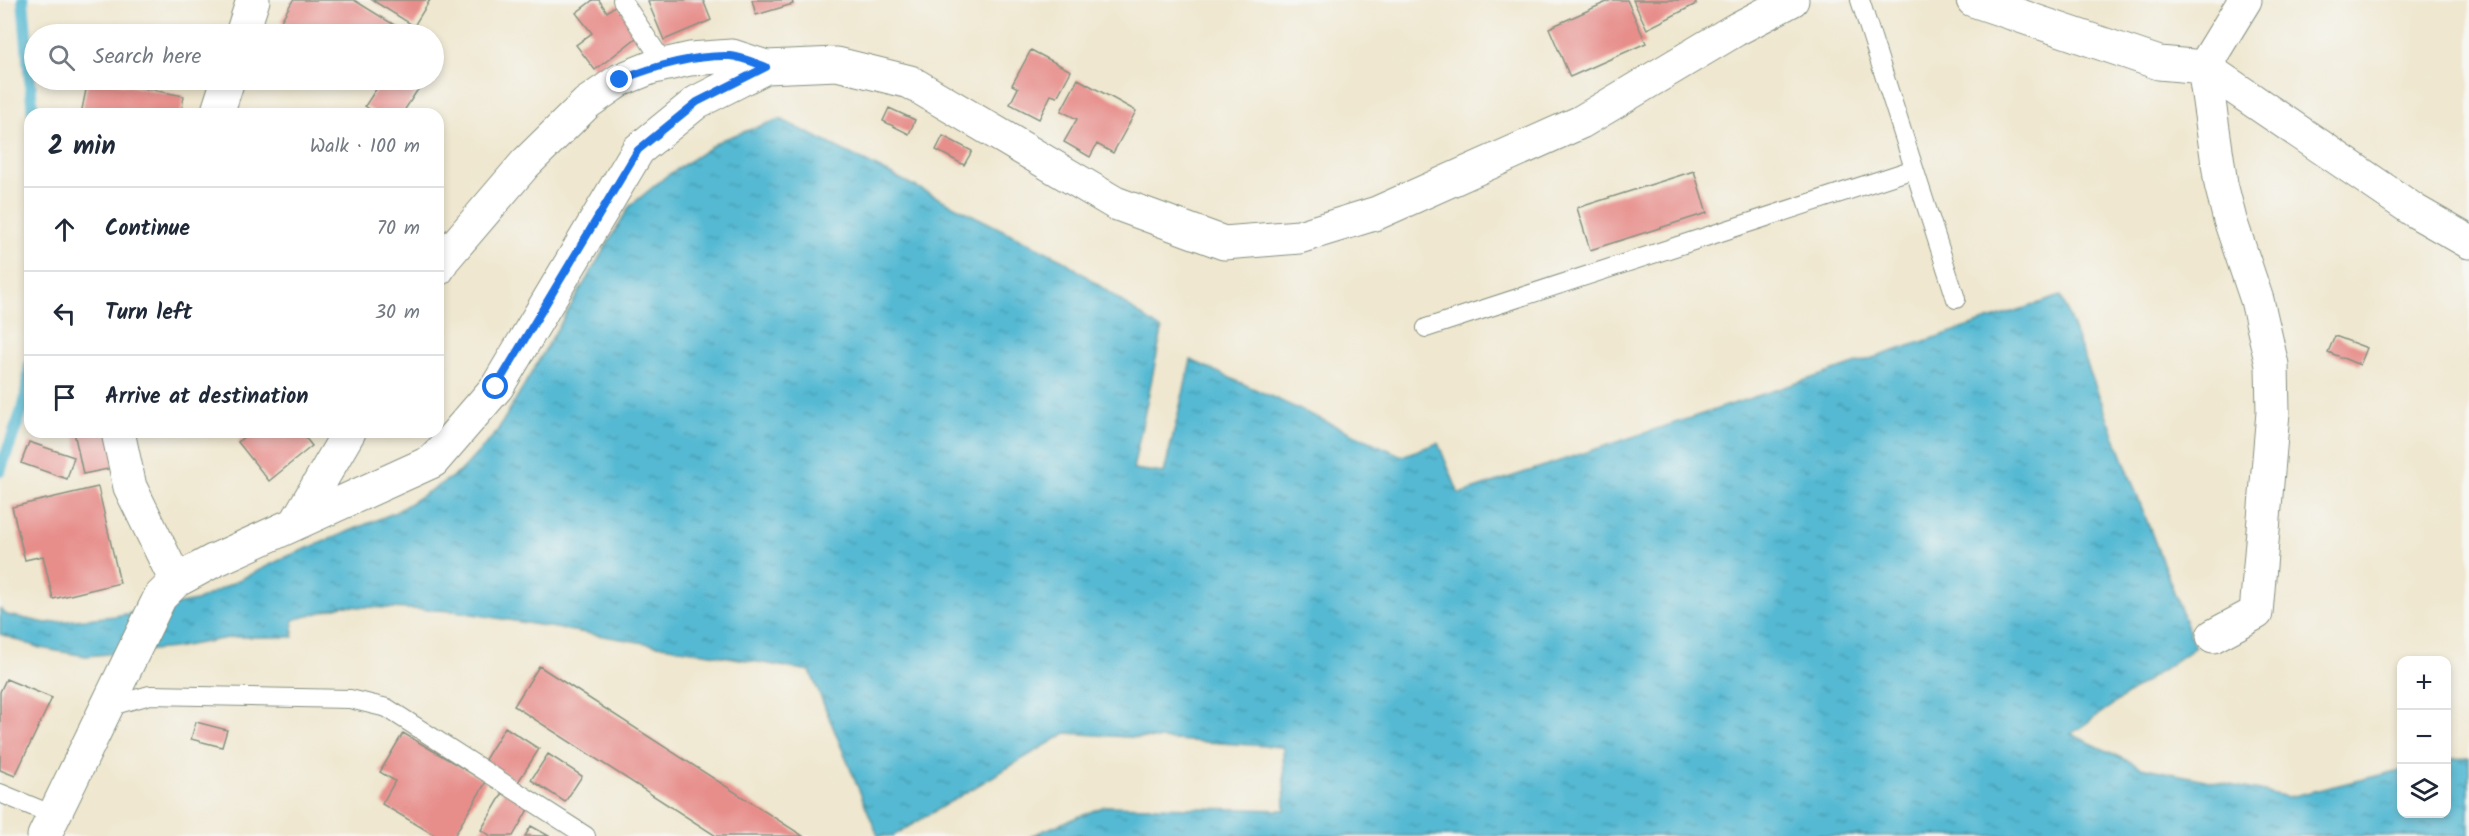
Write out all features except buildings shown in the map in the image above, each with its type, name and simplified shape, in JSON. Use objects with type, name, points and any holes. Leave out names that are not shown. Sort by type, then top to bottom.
[{"type":"street","points":[[245,24],[253,0]]},
{"type":"street","points":[[444,259],[525,164],[587,103],[620,80],[650,68],[690,59],[732,56],[766,67],[837,64],[910,82],[1115,203],[1224,243],[1299,237],[1377,213],[1581,122],[1735,30],[1792,0]]},
{"type":"street","points":[[1973,0],[2159,63],[2204,67],[2415,211],[2469,242]]},
{"type":"street","points":[[2213,636],[2256,614],[2272,412],[2272,365],[2258,300],[2230,220],[2221,184],[2204,67],[2246,0]]},
{"type":"street","points":[[48,826],[168,589],[213,561],[433,461],[496,387],[638,150],[697,102],[766,67]]},
{"type":"street","points":[[219,108],[225,90]]},
{"type":"street","points":[[119,438],[130,487],[168,589]]},
{"type":"street","points":[[296,523],[346,438]]},
{"type":"lane","points":[[622,0],[665,65]]},
{"type":"lane","points":[[1860,0],[1956,299]]},
{"type":"lane","points":[[1426,328],[1914,169]]},
{"type":"lane","points":[[112,696],[350,699],[387,708],[586,836]]},
{"type":"lane","points":[[0,793],[48,826]]},
{"type":"water","points":[[780,119],[1063,260],[1162,330],[1133,469],[1164,473],[1191,360],[1402,456],[1438,443],[1459,494],[2061,296],[2195,647],[2071,734],[2141,767],[2289,797],[2397,771],[2397,818],[2451,818],[2451,759],[2469,758],[2469,836],[1030,836],[1105,806],[1285,810],[1283,747],[1066,733],[893,836],[878,836],[810,671],[455,611],[343,606],[293,620],[293,637],[233,637],[174,648],[86,656],[40,648],[0,634],[0,609],[7,615],[46,623],[115,616],[196,601],[286,557],[396,512],[460,472],[496,433],[629,207],[665,177],[721,140]]},
{"type":"waterway","points":[[23,0],[25,24]]},
{"type":"waterway","points":[[31,90],[32,108]]},
{"type":"waterway","points":[[0,471],[24,405]]},
{"type":"route","points":[[496,387],[638,150],[697,102],[766,67],[732,56],[690,59],[650,68],[620,80]]}]
